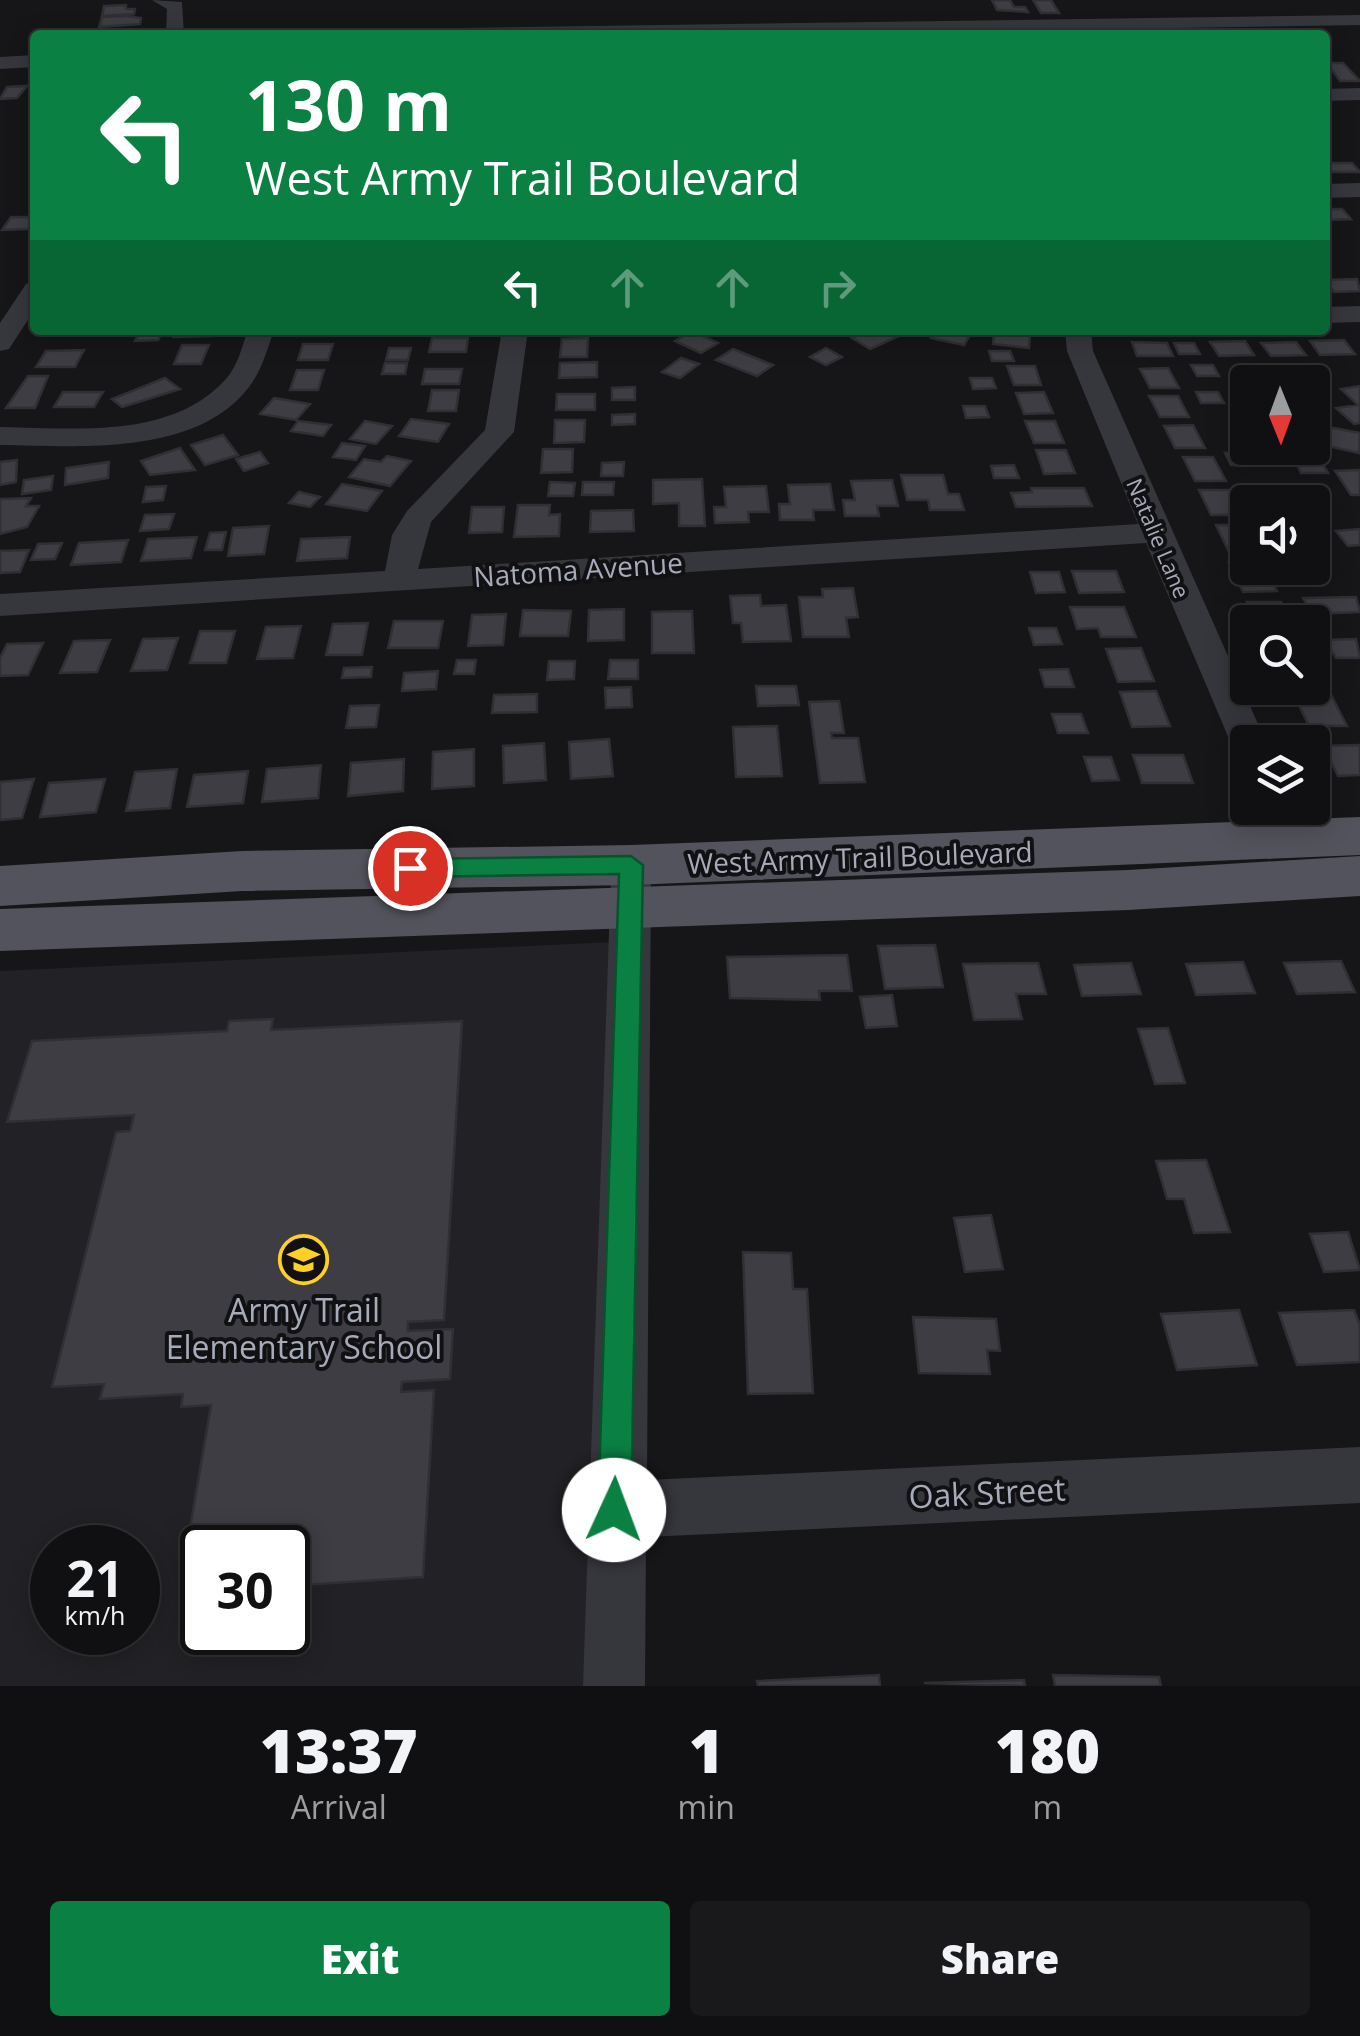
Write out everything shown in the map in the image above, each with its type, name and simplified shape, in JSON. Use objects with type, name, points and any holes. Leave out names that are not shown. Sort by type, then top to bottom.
[{"type":"main road","name":"West Army Trail Boulevard","points":[[630,885],[1272,825]]},
{"type":"main road","name":"West Army Trail Boulevard","points":[[1289,825],[1360,836]]},
{"type":"main road","name":"West Army Trail Boulevard","points":[[0,886],[296,894],[630,885],[1148,889],[1360,876]]},
{"type":"main road","name":"West Army Trail Boulevard","points":[[0,930],[296,894]]},
{"type":"street","points":[[161,0],[176,6],[175,30]]},
{"type":"street","points":[[1074,0],[1090,24]]},
{"type":"street","points":[[1237,0],[1261,28]]},
{"type":"street","points":[[787,30],[1090,24],[1261,28],[1360,20]]},
{"type":"street","points":[[482,30],[556,26],[700,30]]},
{"type":"street","points":[[0,64],[30,61]]},
{"type":"street","points":[[1330,95],[1360,94]]},
{"type":"street","points":[[1330,191],[1360,190]]},
{"type":"street","points":[[0,343],[30,297]]},
{"type":"street","points":[[1330,315],[1360,314]]},
{"type":"street","points":[[0,436],[115,434],[179,420],[214,403],[235,386],[259,335]]},
{"type":"street","points":[[399,580],[408,535],[418,518],[499,432],[515,335]]},
{"type":"street","name":"Natalie Lane","points":[[1078,335],[1080,350],[1240,725]]},
{"type":"street","name":"Natoma Avenue","points":[[0,605],[1156,533]]},
{"type":"street","points":[[614,1686],[614,1510],[630,885]]},
{"type":"street","name":"Oak Street","points":[[614,1510],[1360,1475]]},
{"type":"shaded area","name":"Army Trail Elementary School","points":[[613,942],[599,1686],[0,1686],[0,971]]},
{"type":"building","points":[[992,0],[1010,0],[1014,7],[1025,7],[1028,12],[997,10]]},
{"type":"building","points":[[1033,0],[1051,0],[1059,13],[1041,13]]},
{"type":"building","points":[[126,5],[126,9],[135,9],[134,14],[102,16],[104,6]]},
{"type":"building","points":[[102,17],[141,18],[140,24],[99,27]]},
{"type":"building","points":[[1330,63],[1343,63],[1360,81],[1340,81]]},
{"type":"building","points":[[27,86],[17,98],[0,99],[7,87]]},
{"type":"building","points":[[1330,163],[1352,163],[1360,172],[1332,172]]},
{"type":"building","points":[[1330,209],[1342,209],[1351,219],[1330,220]]},
{"type":"building","points":[[11,217],[30,217],[28,229],[2,230]]},
{"type":"building","points":[[1357,279],[1360,291],[1334,292],[1330,280]]},
{"type":"building","points":[[138,335],[161,335],[158,340],[135,341]]},
{"type":"building","points":[[685,335],[701,335],[718,343],[701,353],[675,341]]},
{"type":"building","points":[[859,335],[897,337],[870,349],[852,338]]},
{"type":"building","points":[[933,335],[970,335],[964,345],[931,338]]},
{"type":"building","points":[[994,335],[1030,335],[1029,348],[993,344]]},
{"type":"building","points":[[432,338],[468,338],[466,352],[429,352]]},
{"type":"building","points":[[588,338],[587,357],[560,357],[562,339]]},
{"type":"building","points":[[1344,340],[1355,354],[1320,355],[1310,341]]},
{"type":"building","points":[[1245,341],[1254,355],[1219,356],[1210,342]]},
{"type":"building","points":[[1132,342],[1167,343],[1173,356],[1137,356]]},
{"type":"building","points":[[1296,342],[1306,355],[1271,356],[1261,343]]},
{"type":"building","points":[[1174,343],[1194,343],[1200,354],[1179,354]]},
{"type":"building","points":[[303,344],[333,344],[328,360],[298,360]]},
{"type":"building","points":[[182,345],[209,345],[201,364],[174,364]]},
{"type":"building","points":[[389,348],[411,348],[408,360],[386,360]]},
{"type":"building","points":[[826,348],[842,357],[826,365],[810,357]]},
{"type":"building","points":[[733,349],[773,365],[757,376],[716,360]]},
{"type":"building","points":[[84,350],[75,367],[36,367],[46,351]]},
{"type":"building","points":[[989,351],[1010,351],[1014,361],[992,361]]},
{"type":"building","points":[[681,358],[699,364],[680,378],[662,372]]},
{"type":"building","points":[[597,362],[597,377],[559,378],[560,363]]},
{"type":"building","points":[[385,363],[407,363],[405,374],[382,374]]},
{"type":"building","points":[[1191,365],[1213,365],[1219,376],[1197,376]]},
{"type":"building","points":[[1007,366],[1035,366],[1041,385],[1014,385]]},
{"type":"building","points":[[1168,368],[1179,388],[1150,388],[1140,369]]},
{"type":"building","points":[[425,369],[462,369],[459,384],[422,384]]},
{"type":"building","points":[[297,370],[324,370],[318,390],[290,390]]},
{"type":"building","points":[[28,376],[48,376],[35,408],[6,408]]},
{"type":"building","points":[[165,378],[180,389],[122,407],[112,399]]},
{"type":"building","points":[[970,378],[992,378],[996,388],[973,389]]},
{"type":"building","points":[[1360,386],[1360,423],[1354,424],[1336,408],[1358,405],[1341,389]]},
{"type":"building","points":[[635,387],[635,400],[612,400],[612,388]]},
{"type":"building","points":[[432,390],[459,390],[456,411],[428,411]]},
{"type":"building","points":[[63,392],[103,392],[94,407],[54,407]]},
{"type":"building","points":[[1044,392],[1053,413],[1024,414],[1016,393]]},
{"type":"building","points":[[1196,392],[1218,392],[1224,403],[1201,403]]},
{"type":"building","points":[[557,394],[595,394],[595,410],[556,410]]},
{"type":"building","points":[[1149,396],[1178,396],[1189,417],[1160,417]]},
{"type":"building","points":[[274,398],[310,404],[296,420],[260,414]]},
{"type":"building","points":[[963,406],[985,406],[989,417],[966,418]]},
{"type":"building","points":[[635,414],[635,424],[612,425],[612,415]]},
{"type":"building","points":[[411,419],[449,424],[438,442],[399,436]]},
{"type":"building","points":[[555,420],[585,420],[584,442],[554,443]]},
{"type":"building","points":[[298,421],[331,425],[323,436],[291,431]]},
{"type":"building","points":[[365,421],[392,426],[376,444],[350,439]]},
{"type":"building","points":[[1025,421],[1055,421],[1064,443],[1034,443]]},
{"type":"building","points":[[1193,425],[1205,448],[1175,448],[1164,426]]},
{"type":"building","points":[[1330,427],[1360,433],[1359,453],[1330,446]]},
{"type":"building","points":[[223,435],[238,455],[205,465],[191,445]]},
{"type":"building","points":[[342,443],[365,446],[356,460],[333,457]]},
{"type":"building","points":[[180,448],[195,470],[150,475],[141,461]]},
{"type":"building","points":[[543,449],[573,449],[572,472],[541,473]]},
{"type":"building","points":[[1036,450],[1066,450],[1075,473],[1044,474]]},
{"type":"building","points":[[260,452],[268,463],[244,471],[236,459]]},
{"type":"building","points":[[387,456],[411,461],[390,486],[349,477],[364,459],[381,462]]},
{"type":"building","points":[[1183,457],[1213,457],[1226,481],[1195,481]]},
{"type":"building","points":[[17,460],[16,482],[0,485],[0,462]]},
{"type":"building","points":[[109,462],[108,478],[65,485],[66,468]]},
{"type":"building","points":[[624,462],[623,476],[601,476],[602,463]]},
{"type":"building","points":[[1014,465],[1019,478],[994,478],[991,466]]},
{"type":"building","points":[[1297,465],[1323,465],[1328,473],[1301,473]]},
{"type":"building","points":[[1360,470],[1360,495],[1351,495],[1335,471]]},
{"type":"building","points":[[901,475],[943,475],[948,494],[959,494],[964,510],[930,510],[928,500],[907,500]]},
{"type":"building","points":[[53,476],[51,490],[22,494],[24,480]]},
{"type":"building","points":[[702,479],[705,526],[679,526],[679,503],[653,504],[653,480]]},
{"type":"building","points":[[892,480],[898,506],[877,506],[879,516],[845,516],[843,500],[855,500],[851,481]]},
{"type":"building","points":[[550,482],[575,483],[573,496],[548,496]]},
{"type":"building","points":[[583,482],[614,482],[613,495],[582,495]]},
{"type":"building","points":[[342,484],[382,491],[367,511],[326,504]]},
{"type":"building","points":[[830,484],[834,510],[813,510],[814,520],[780,520],[779,504],[790,504],[788,485]]},
{"type":"building","points":[[166,486],[163,500],[143,502],[146,487]]},
{"type":"building","points":[[766,486],[769,512],[748,512],[749,522],[715,523],[714,507],[726,507],[724,487]]},
{"type":"building","points":[[1031,488],[1084,488],[1092,506],[1016,507],[1011,493],[1032,492]]},
{"type":"building","points":[[1199,490],[1230,490],[1230,515],[1211,515]]},
{"type":"building","points":[[299,492],[320,497],[310,507],[289,503]]},
{"type":"building","points":[[31,498],[26,506],[39,506],[27,527],[0,534],[0,499]]},
{"type":"building","points":[[518,505],[550,505],[549,515],[560,514],[559,536],[514,537]]},
{"type":"building","points":[[472,507],[504,507],[502,532],[469,533]]},
{"type":"building","points":[[633,510],[634,531],[590,532],[591,511]]},
{"type":"building","points":[[174,514],[169,529],[140,531],[145,515]]},
{"type":"building","points":[[1216,525],[1230,525],[1229,552]]},
{"type":"building","points":[[269,526],[264,554],[228,556],[233,528]]},
{"type":"building","points":[[1360,529],[1360,545],[1348,546],[1336,531]]},
{"type":"building","points":[[226,532],[222,550],[205,550],[210,533]]},
{"type":"building","points":[[197,537],[191,558],[141,561],[148,539]]},
{"type":"building","points":[[350,537],[347,558],[297,561],[301,539]]},
{"type":"building","points":[[128,540],[121,562],[71,565],[79,543]]},
{"type":"building","points":[[62,543],[55,559],[31,560],[38,544]]},
{"type":"building","points":[[29,550],[20,572],[0,573],[0,551]]},
{"type":"building","points":[[1072,571],[1116,571],[1124,592],[1079,593]]},
{"type":"building","points":[[1030,572],[1059,572],[1065,592],[1036,593]]},
{"type":"building","points":[[1240,585],[1274,585],[1277,591],[1243,592]]},
{"type":"building","points":[[853,588],[858,617],[846,618],[849,637],[803,637],[799,597],[823,597],[822,589]]},
{"type":"building","points":[[760,595],[761,606],[786,605],[791,641],[743,642],[741,623],[733,623],[730,596]]},
{"type":"building","points":[[1356,597],[1360,612],[1330,613],[1330,605],[1307,605],[1303,598]]},
{"type":"building","points":[[1247,602],[1283,605],[1248,605]]},
{"type":"building","points":[[1070,607],[1124,607],[1136,637],[1101,637],[1098,628],[1077,629]]},
{"type":"building","points":[[624,609],[624,640],[588,641],[589,610]]},
{"type":"building","points":[[523,610],[571,611],[568,636],[520,636]]},
{"type":"building","points":[[692,611],[694,653],[652,653],[652,612]]},
{"type":"building","points":[[506,614],[503,645],[468,646],[472,615]]},
{"type":"building","points":[[394,621],[443,621],[438,648],[388,648]]},
{"type":"building","points":[[368,623],[362,655],[326,655],[333,624]]},
{"type":"building","points":[[301,626],[293,658],[257,659],[266,627]]},
{"type":"building","points":[[1029,628],[1056,628],[1062,644],[1034,645]]},
{"type":"building","points":[[200,631],[235,631],[226,663],[190,663]]},
{"type":"building","points":[[178,638],[167,670],[131,671],[143,639]]},
{"type":"building","points":[[1356,639],[1360,658],[1336,658],[1330,640]]},
{"type":"building","points":[[110,640],[97,672],[60,673],[74,641]]},
{"type":"building","points":[[43,643],[28,675],[0,676],[0,658],[7,644]]},
{"type":"building","points":[[1141,648],[1154,681],[1118,682],[1106,649]]},
{"type":"building","points":[[457,660],[476,660],[474,674],[454,674]]},
{"type":"building","points":[[610,660],[638,660],[638,679],[608,679]]},
{"type":"building","points":[[549,661],[575,661],[574,679],[547,680]]},
{"type":"building","points":[[372,667],[371,677],[342,678],[344,668]]},
{"type":"building","points":[[1068,669],[1074,687],[1045,687],[1040,670]]},
{"type":"building","points":[[438,671],[436,689],[402,691],[404,673]]},
{"type":"building","points":[[756,686],[796,686],[799,705],[758,706]]},
{"type":"building","points":[[631,687],[632,707],[606,708],[605,688]]},
{"type":"building","points":[[1156,691],[1170,726],[1132,727],[1120,692]]},
{"type":"building","points":[[1330,693],[1347,726],[1309,725],[1299,705],[1330,705]]},
{"type":"building","points":[[537,694],[537,712],[492,713],[494,695]]},
{"type":"building","points":[[839,701],[844,733],[831,733],[832,738],[858,738],[865,782],[820,783],[809,702]]},
{"type":"building","points":[[379,705],[376,727],[346,728],[350,706]]},
{"type":"building","points":[[1052,714],[1081,714],[1088,733],[1058,733]]},
{"type":"building","points":[[777,726],[782,776],[736,777],[733,727]]},
{"type":"building","points":[[609,739],[613,776],[571,779],[569,742]]},
{"type":"building","points":[[544,743],[546,780],[504,783],[503,746]]},
{"type":"building","points":[[1360,745],[1360,775],[1338,776],[1330,760],[1330,746]]},
{"type":"building","points":[[474,749],[474,786],[432,789],[433,752]]},
{"type":"building","points":[[1133,755],[1183,755],[1193,783],[1142,783]]},
{"type":"building","points":[[1084,757],[1111,757],[1119,780],[1092,781]]},
{"type":"building","points":[[404,759],[403,791],[348,796],[351,763]]},
{"type":"building","points":[[321,765],[318,798],[262,802],[267,769]]},
{"type":"building","points":[[177,769],[170,808],[126,811],[135,772]]},
{"type":"building","points":[[248,771],[243,803],[187,807],[194,775]]},
{"type":"building","points":[[34,779],[22,818],[0,820],[0,782]]},
{"type":"building","points":[[105,779],[96,812],[40,817],[49,783]]},
{"type":"building","points":[[935,945],[943,987],[885,989],[878,946]]},
{"type":"building","points":[[847,955],[852,991],[819,991],[820,1000],[730,998],[727,957]]},
{"type":"building","points":[[1341,961],[1355,992],[1297,994],[1284,963]]},
{"type":"building","points":[[1243,962],[1255,993],[1196,995],[1186,964]]},
{"type":"building","points":[[1038,963],[1046,994],[1016,994],[1022,1019],[974,1020],[963,964]]},
{"type":"building","points":[[1131,963],[1141,994],[1082,996],[1074,965]]},
{"type":"building","points":[[892,995],[897,1026],[866,1028],[860,997]]},
{"type":"building","name":"Army Trail Elementary School","points":[[273,1019],[271,1030],[462,1021],[444,1320],[408,1322],[408,1331],[453,1329],[450,1379],[402,1382],[401,1392],[434,1390],[423,1577],[310,1585],[310,1525],[191,1525],[211,1405],[181,1407],[183,1394],[100,1399],[104,1384],[52,1387],[116,1132],[130,1131],[134,1115],[7,1122],[32,1041],[227,1031],[229,1021]]},
{"type":"building","points":[[1168,1028],[1185,1083],[1155,1084],[1138,1029]]},
{"type":"building","points":[[1206,1160],[1230,1232],[1194,1233],[1184,1199],[1167,1199],[1156,1161]]},
{"type":"building","points":[[991,1215],[1003,1269],[965,1272],[954,1218]]},
{"type":"building","points":[[1348,1232],[1360,1270],[1324,1272],[1310,1234]]},
{"type":"building","points":[[743,1252],[791,1253],[793,1289],[807,1289],[813,1393],[748,1394]]},
{"type":"building","points":[[1239,1310],[1257,1365],[1177,1370],[1161,1314]]},
{"type":"building","points":[[1354,1310],[1360,1325],[1360,1362],[1297,1365],[1279,1313]]},
{"type":"building","points":[[913,1317],[996,1319],[1000,1351],[987,1350],[990,1374],[919,1373]]},
{"type":"building","points":[[879,1675],[880,1686],[758,1686],[757,1681]]},
{"type":"building","points":[[1053,1675],[1159,1677],[1161,1686],[1055,1686]]},
{"type":"building","points":[[1024,1680],[1025,1686],[924,1683]]},
{"type":"place","name":"Army Trail Elementary School","points":[[304,1259]]},
{"type":"route","points":[[410,868],[631,865],[614,1510]]}]
